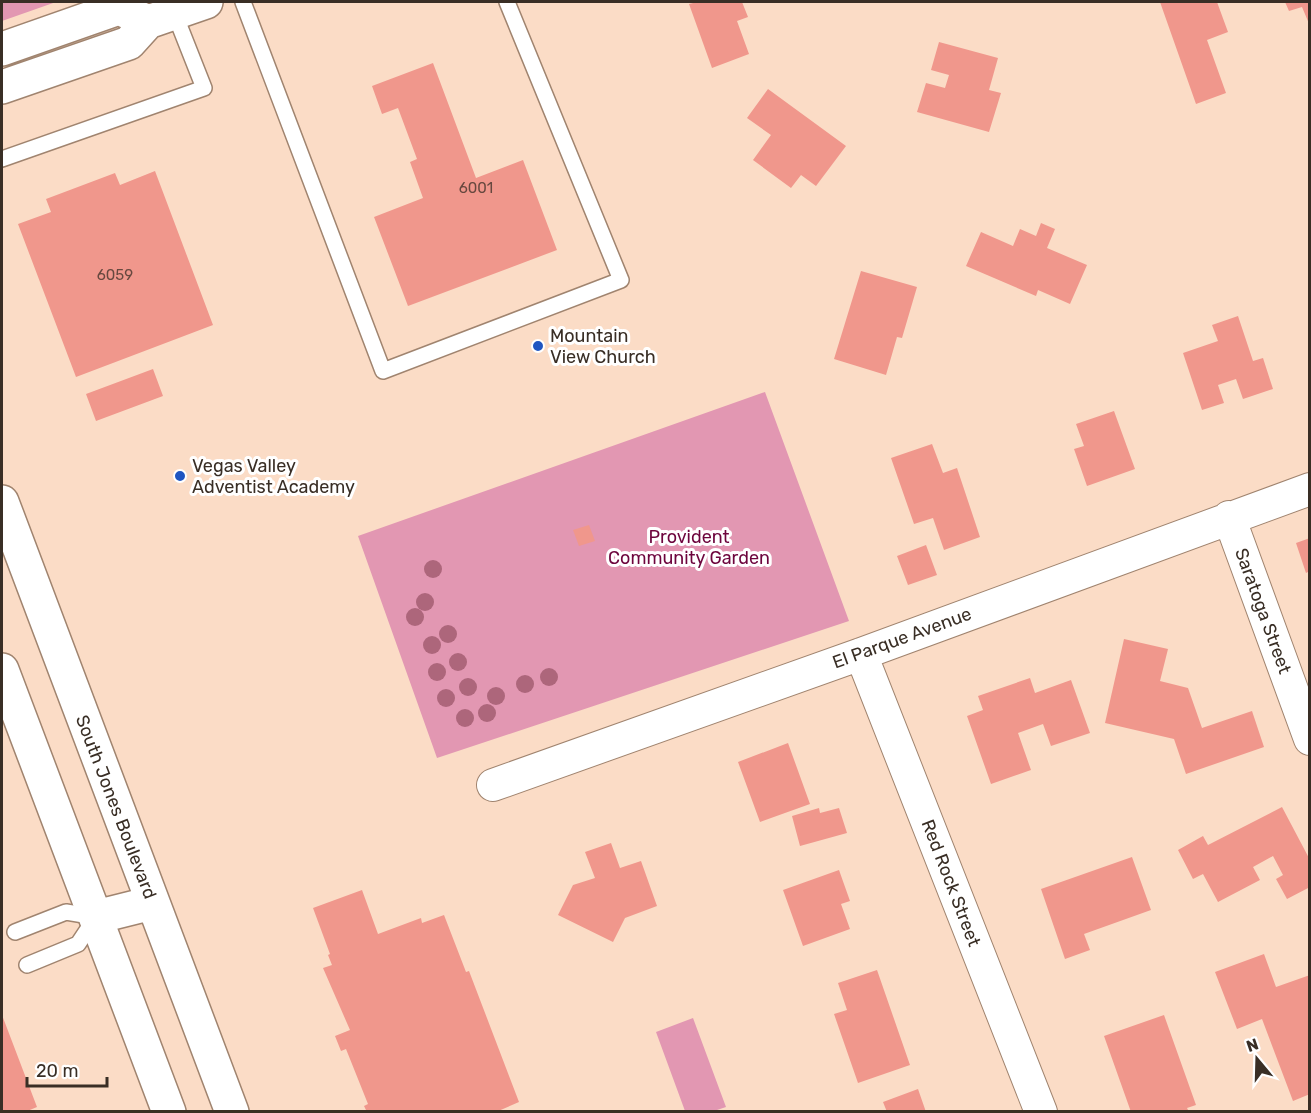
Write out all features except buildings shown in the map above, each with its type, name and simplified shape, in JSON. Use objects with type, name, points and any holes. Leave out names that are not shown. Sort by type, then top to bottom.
[{"type":"main road","points":[[2,87],[129,43],[161,17],[206,2]]},
{"type":"main road","points":[[2,49],[119,8],[161,17]]},
{"type":"main road","name":"South Jones Boulevard","points":[[2,502],[232,1112]]},
{"type":"main road","points":[[2,670],[169,1112]]},
{"type":"main road","points":[[96,917],[152,903]]},
{"type":"street","name":"El Parque Avenue","points":[[493,785],[861,654],[1310,489]]},
{"type":"street","name":"Saratoga Street","points":[[1229,517],[1310,739]]},
{"type":"street","name":"Red Rock Street","points":[[861,654],[1041,1112]]},
{"type":"lane","points":[[243,2],[383,371],[621,280],[507,2]]},
{"type":"lane","points":[[2,159],[204,88],[161,17]]},
{"type":"lane","points":[[15,932],[66,912],[96,917],[78,944],[27,965]]},
{"type":"green space","points":[[2,2],[56,2],[2,21]]},
{"type":"green space","name":"Provident Community Garden","points":[[765,392],[849,621],[437,758],[358,536]]},
{"type":"green space","points":[[693,1018],[726,1107],[714,1111],[685,1111],[656,1032]]},
{"type":"place","name":"Mountain View Church","points":[[538,346]]},
{"type":"place","name":"Vegas Valley Adventist Academy","points":[[180,476]]}]
